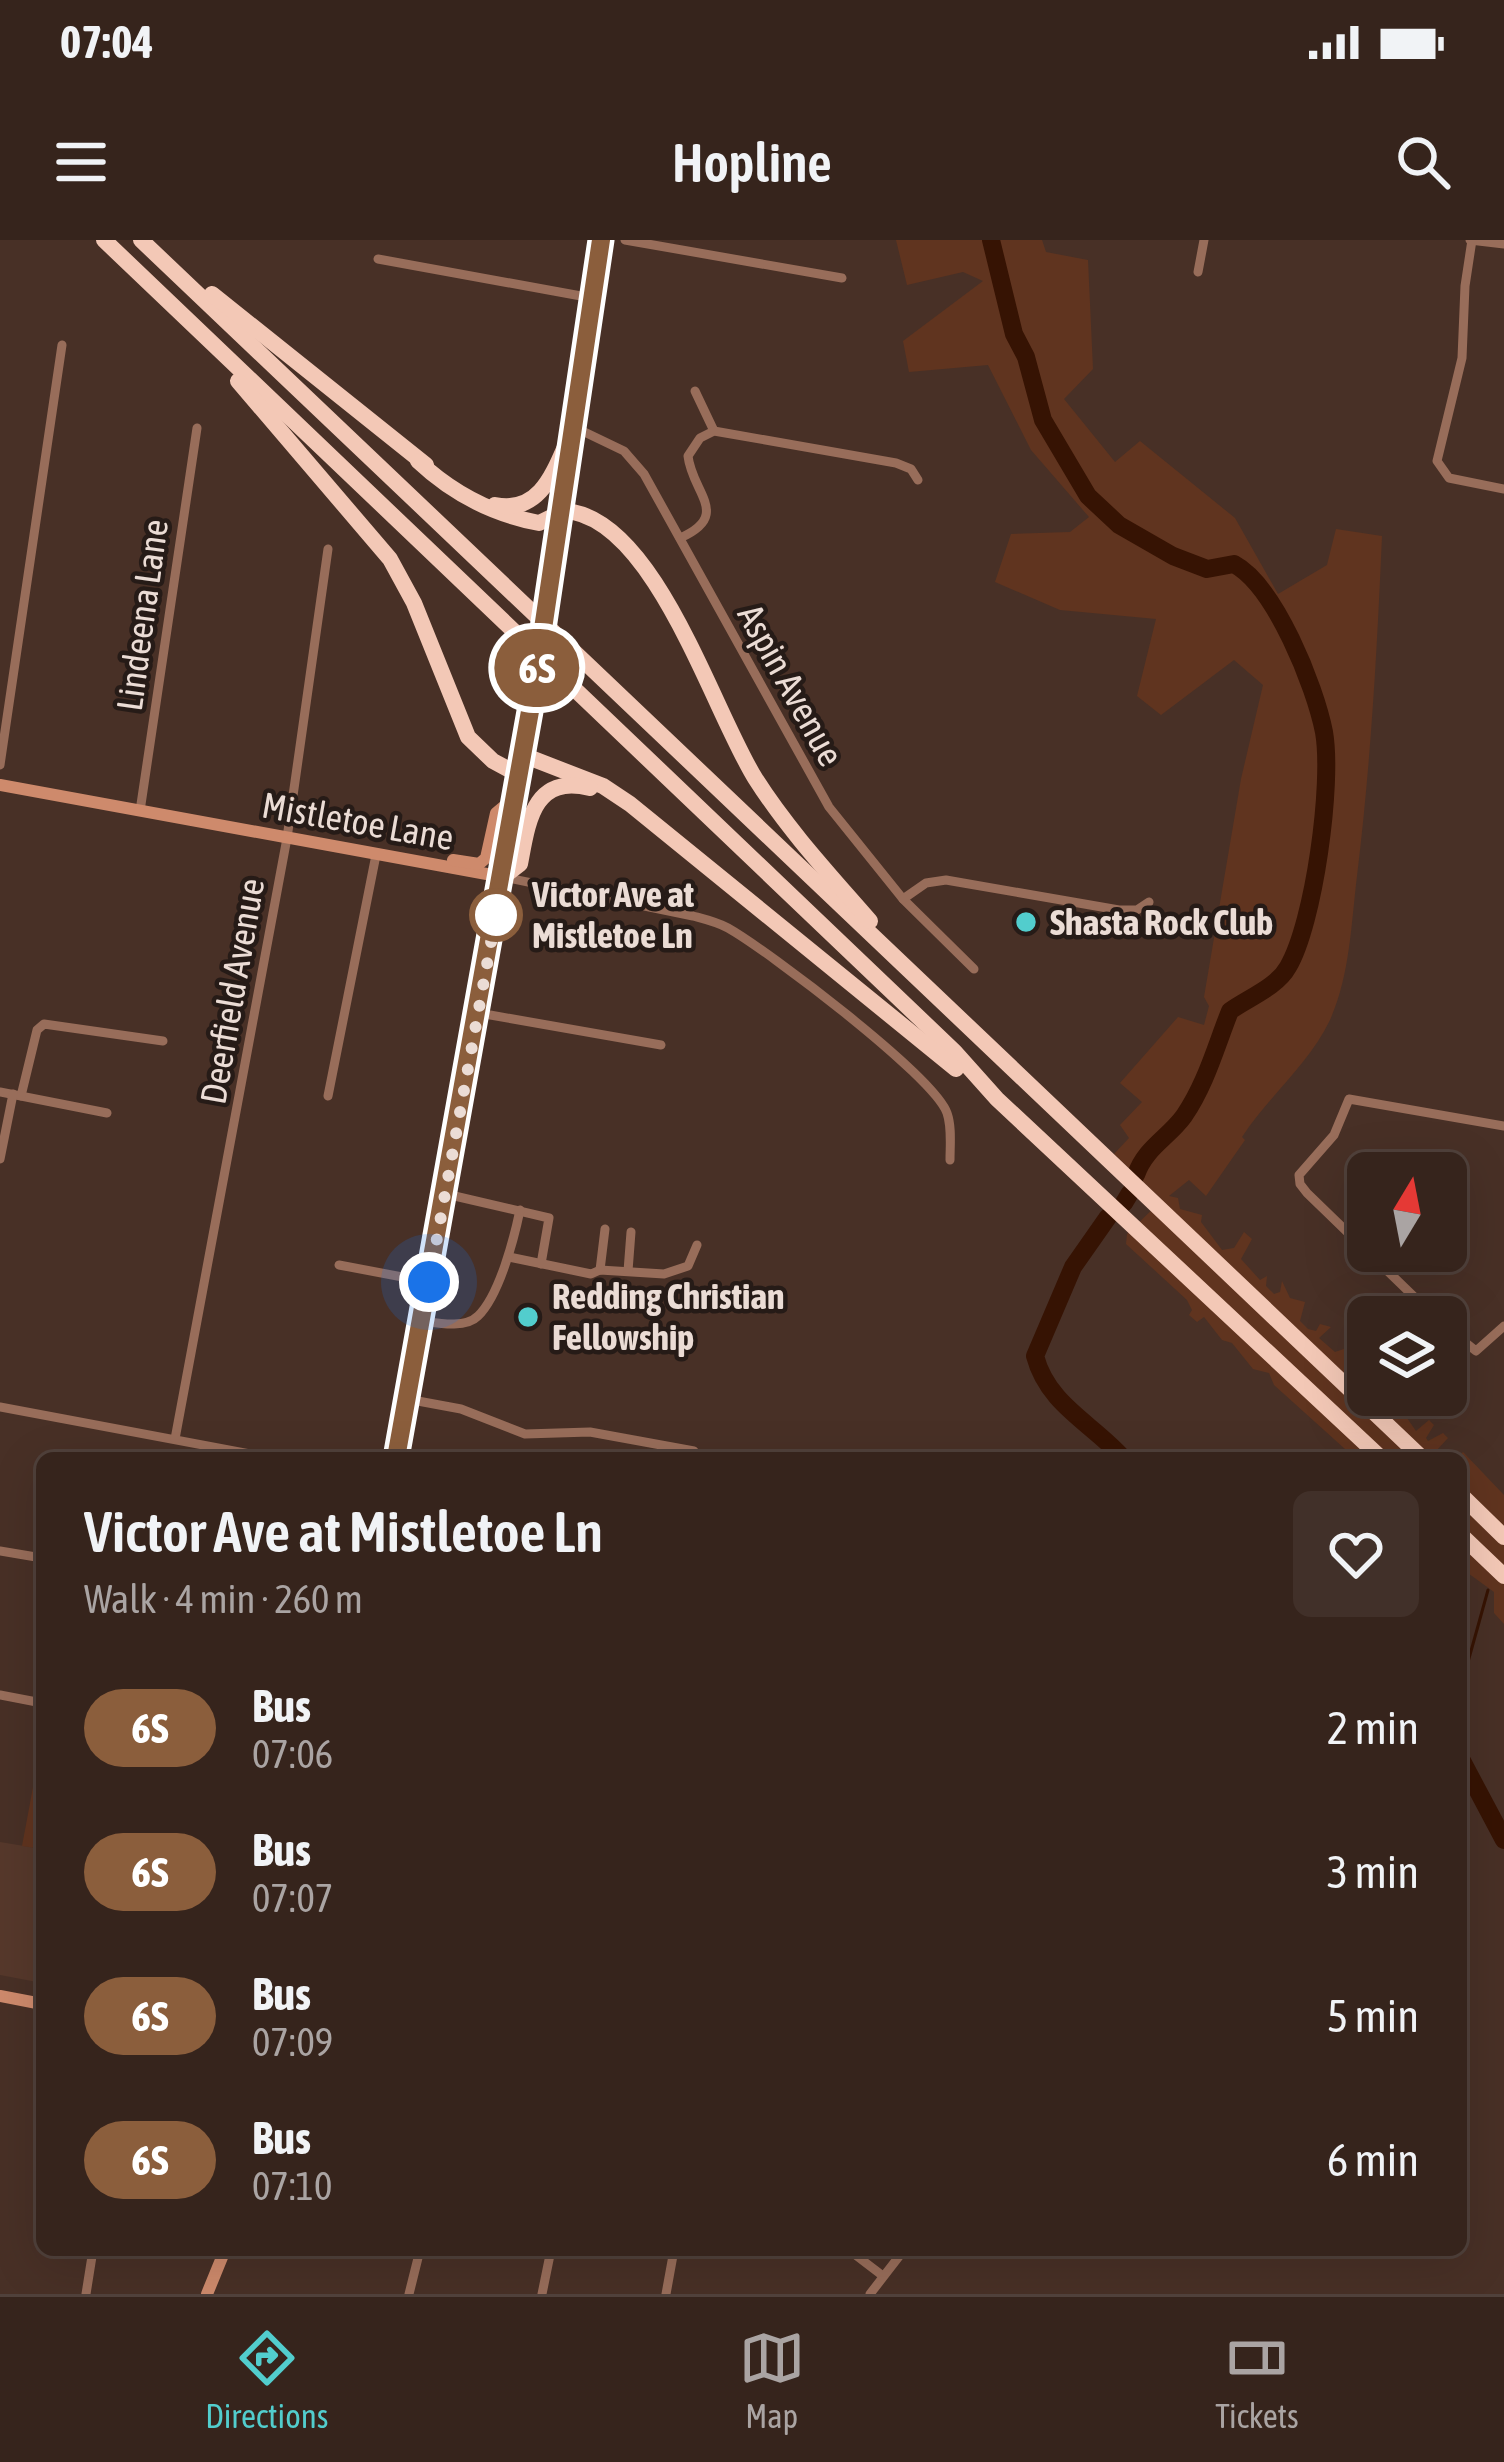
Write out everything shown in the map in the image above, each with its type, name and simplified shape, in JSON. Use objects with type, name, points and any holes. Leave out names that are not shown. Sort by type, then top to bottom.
[{"type":"highway","points":[[104,240],[938,1036],[997,1099],[1375,1452]]},
{"type":"highway","points":[[141,240],[1416,1452]]},
{"type":"highway","points":[[157,255],[181,267],[460,494],[500,513],[539,523],[574,512],[610,532],[651,575],[753,774],[804,845],[891,944],[905,967]]},
{"type":"highway","points":[[206,337],[226,368],[390,559],[414,603],[468,737],[494,761],[519,775]]},
{"type":"highway","points":[[418,461],[483,500],[503,507],[522,506],[542,494],[574,427]]},
{"type":"highway","points":[[523,755],[603,786],[630,804],[997,1099]]},
{"type":"highway","points":[[502,877],[518,867],[531,811],[554,789],[575,784],[630,804]]},
{"type":"highway","points":[[1467,1501],[1504,1535]]},
{"type":"highway","points":[[1467,1540],[1504,1576]]},
{"type":"main road","points":[[397,1452],[523,755],[601,240]]},
{"type":"main road","name":"Mistletoe Lane","points":[[0,785],[502,877]]},
{"type":"main road","points":[[423,863],[441,859],[479,864],[489,855],[496,813],[515,797]]},
{"type":"main road","points":[[0,1996],[36,2003]]},
{"type":"main road","points":[[207,2294],[223,2256]]},
{"type":"street","points":[[625,240],[842,278]]},
{"type":"street","points":[[1198,272],[1204,240]]},
{"type":"street","points":[[1504,244],[1471,240],[1462,358],[1437,460],[1449,478],[1504,489]]},
{"type":"street","points":[[378,259],[592,298]]},
{"type":"street","points":[[0,766],[62,345]]},
{"type":"street","points":[[695,391],[714,431]]},
{"type":"street","name":"Aspin Avenue","points":[[574,427],[630,456],[680,538],[807,773],[866,857],[974,969]]},
{"type":"street","name":"Lindeena Lane","points":[[140,811],[197,428]]},
{"type":"street","points":[[680,538],[705,521],[705,500],[688,456],[700,438],[714,431],[896,463],[910,469],[918,480]]},
{"type":"street","name":"Deerfield Avenue","points":[[175,1439],[287,838],[328,550]]},
{"type":"street","points":[[328,1096],[376,855]]},
{"type":"street","name":"Mistletoe Lane","points":[[502,877],[692,916],[744,938],[785,966],[927,1084],[948,1115],[950,1160]]},
{"type":"street","points":[[903,899],[926,883],[946,880],[1119,910],[1137,910],[1149,902]]},
{"type":"street","points":[[478,1013],[662,1045]]},
{"type":"street","points":[[0,1160],[37,1030],[44,1024],[163,1041]]},
{"type":"street","points":[[0,1092],[107,1113]]},
{"type":"street","points":[[1415,1296],[1300,1184],[1299,1175],[1334,1135],[1349,1099],[1504,1126]]},
{"type":"street","points":[[446,1195],[549,1218],[541,1264]]},
{"type":"street","points":[[422,1321],[464,1322],[478,1316],[509,1257],[520,1210]]},
{"type":"street","points":[[600,1270],[605,1228]]},
{"type":"street","points":[[628,1271],[631,1232]]},
{"type":"street","points":[[509,1257],[591,1274],[600,1270],[664,1274],[688,1266],[698,1245]]},
{"type":"street","points":[[339,1265],[429,1282]]},
{"type":"street","points":[[1467,1346],[1473,1351],[1480,1349],[1504,1326]]},
{"type":"street","points":[[407,1399],[473,1412],[525,1434],[590,1432],[694,1451]]},
{"type":"street","points":[[0,1407],[225,1452]]},
{"type":"street","points":[[0,1551],[36,1557]]},
{"type":"street","points":[[0,1695],[36,1702]]},
{"type":"street","points":[[86,2294],[92,2256]]},
{"type":"street","points":[[409,2294],[418,2256]]},
{"type":"street","points":[[542,2294],[550,2256]]},
{"type":"street","points":[[666,2294],[673,2256]]},
{"type":"street","points":[[857,2256],[883,2276]]},
{"type":"street","points":[[870,2294],[899,2256]]},
{"type":"shaded area","points":[[896,240],[1042,240],[1046,252],[1088,260],[1093,369],[1064,399],[1115,462],[1140,441],[1235,518],[1278,594],[1327,565],[1336,529],[1382,536],[1366,791],[1349,950],[1337,1003],[1311,1051],[1252,1122],[1206,1196],[1189,1180],[1169,1196],[1178,1198],[1180,1209],[1202,1215],[1201,1222],[1222,1250],[1234,1248],[1244,1232],[1252,1239],[1241,1259],[1260,1280],[1267,1276],[1266,1286],[1274,1294],[1280,1292],[1282,1281],[1290,1298],[1305,1302],[1300,1321],[1308,1329],[1316,1331],[1320,1324],[1331,1327],[1319,1338],[1335,1352],[1347,1348],[1347,1416],[1399,1416],[1407,1418],[1416,1431],[1429,1420],[1434,1425],[1428,1441],[1443,1433],[1448,1438],[1438,1452],[1348,1452],[1274,1385],[1269,1373],[1253,1369],[1204,1317],[1197,1322],[1189,1315],[1192,1310],[1187,1300],[1126,1244],[1127,1234],[1162,1200],[1114,1154],[1129,1138],[1120,1125],[1142,1102],[1120,1083],[1178,1017],[1204,1025],[1209,1006],[1204,997],[1241,779],[1263,685],[1234,660],[1161,715],[1137,696],[1156,619],[1060,610],[995,582],[1011,534],[1070,532],[1089,517],[1031,450],[988,365],[909,372],[903,341],[983,281],[963,272],[907,285]]},
{"type":"shaded area","points":[[1467,1456],[1504,1495],[1504,1624],[1494,1613],[1494,1592],[1467,1572]]},
{"type":"shaded area","points":[[36,1771],[36,1848],[22,1846]]},
{"type":"shaded area","points":[[0,1842],[36,1848],[36,1982],[0,1975]]},
{"type":"waterway","points":[[991,240],[1014,334],[1026,357],[1043,420],[1088,496],[1119,525],[1173,556],[1207,569],[1234,564],[1249,576],[1291,639],[1324,732],[1326,784],[1319,852],[1297,946],[1277,980],[1230,1011],[1192,1104],[1145,1157],[1136,1175]]},
{"type":"waterway","points":[[1124,1203],[1130,1193]]},
{"type":"waterway","points":[[1108,1217],[1073,1267],[1035,1356],[1060,1401],[1117,1452]]},
{"type":"waterway","points":[[1467,1665],[1488,1590]]},
{"type":"waterway","points":[[1467,1770],[1504,1840]]},
{"type":"bus line","name":"6S","points":[[397,1452],[534,689],[601,240]]},
{"type":"place","name":"Victor Ave at Mistletoe Ln","points":[[496,915]]},
{"type":"place","name":"Shasta Rock Club","points":[[1026,922]]},
{"type":"place","name":"Redding Christian Fellowship","points":[[528,1317]]},
{"type":"route","points":[[429,1282],[496,915]]}]
